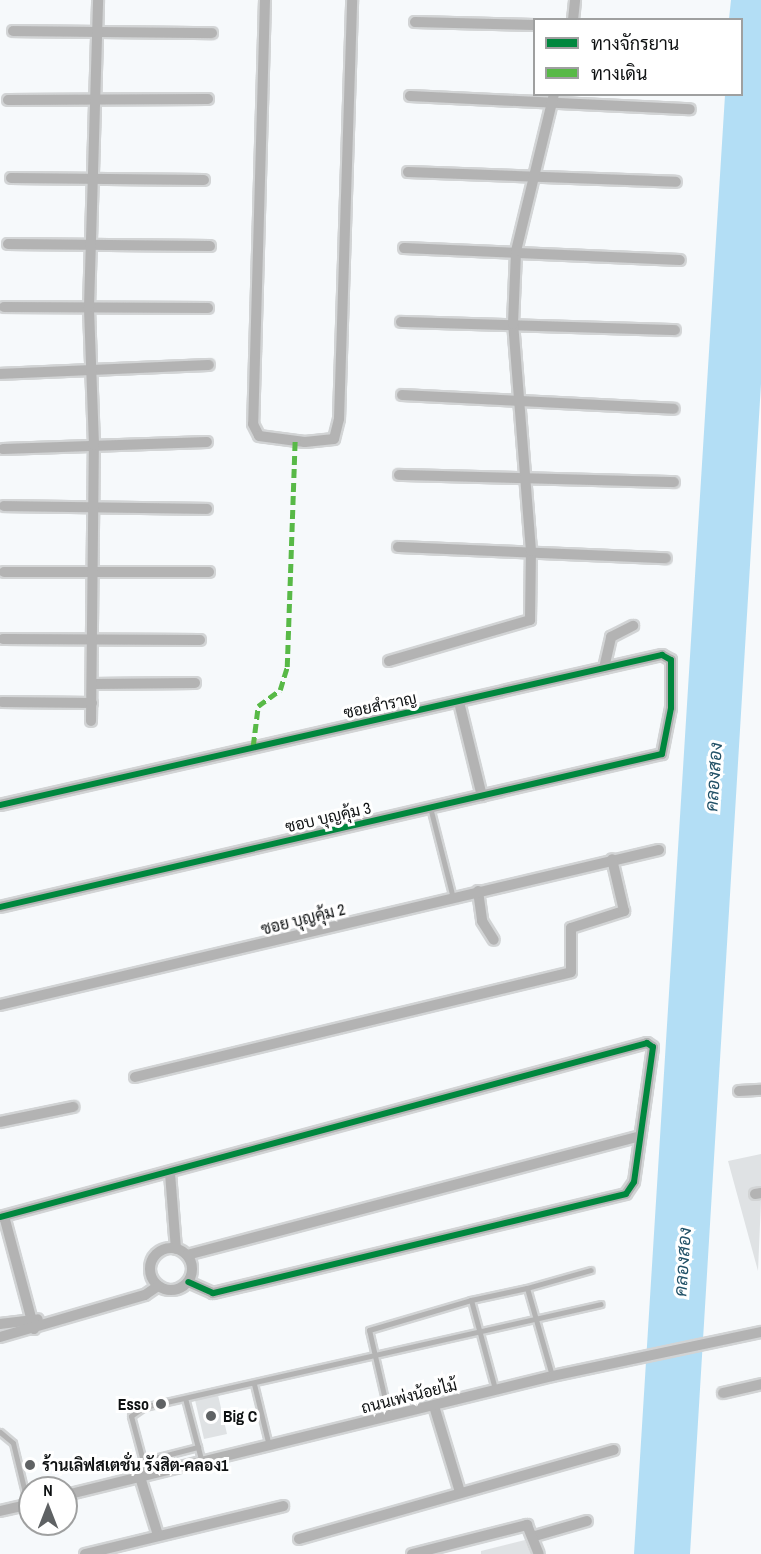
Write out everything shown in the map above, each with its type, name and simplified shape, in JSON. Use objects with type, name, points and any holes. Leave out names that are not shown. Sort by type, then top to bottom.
[{"type":"street","points":[[91,721],[94,445],[88,307],[98,0]]},
{"type":"street","points":[[265,0],[253,424],[260,436],[305,442],[334,439],[339,419],[352,0]]},
{"type":"street","points":[[573,18],[575,0]]},
{"type":"street","points":[[416,22],[533,25]]},
{"type":"street","points":[[13,31],[212,33]]},
{"type":"street","points":[[410,96],[553,99],[690,109]]},
{"type":"street","points":[[9,100],[208,99]]},
{"type":"street","points":[[389,661],[527,623],[531,551],[517,402],[513,324],[516,251],[532,175],[553,99]]},
{"type":"street","points":[[408,172],[676,182]]},
{"type":"street","points":[[11,178],[91,181],[204,180]]},
{"type":"street","points":[[8,244],[210,246]]},
{"type":"street","points":[[404,248],[516,251],[680,260]]},
{"type":"street","points":[[4,307],[208,308]]},
{"type":"street","points":[[401,322],[675,330]]},
{"type":"street","points":[[0,374],[209,366]]},
{"type":"street","points":[[402,395],[674,409]]},
{"type":"street","points":[[3,449],[207,442]]},
{"type":"street","points":[[399,475],[674,482]]},
{"type":"street","points":[[4,506],[207,509]]},
{"type":"street","points":[[398,547],[666,558]]},
{"type":"street","points":[[4,572],[94,575],[209,572]]},
{"type":"street","points":[[604,668],[611,637],[633,626]]},
{"type":"street","points":[[3,639],[200,640]]},
{"type":"street","name":"ซอยสำราญ","points":[[0,805],[662,655],[671,660],[671,708],[662,754]]},
{"type":"street","points":[[92,684],[195,683]]},
{"type":"street","points":[[2,702],[92,703]]},
{"type":"street","points":[[459,702],[482,796]]},
{"type":"street","name":"ซอบ บุญคุ้ม 3","points":[[0,907],[662,754]]},
{"type":"street","name":"ซอย บุญคุ้ม 2","points":[[0,1005],[612,859],[659,850]]},
{"type":"street","points":[[135,1077],[571,972],[571,927],[624,911],[612,859]]},
{"type":"street","points":[[478,891],[482,921],[494,940]]},
{"type":"street","points":[[34,1329],[2,1216],[170,1173],[647,1043],[654,1052],[634,1182],[626,1194],[213,1293],[188,1282]]},
{"type":"street","points":[[739,1091],[761,1090]]},
{"type":"street","points":[[0,1122],[73,1107]]},
{"type":"street","points":[[187,1255],[640,1137]]},
{"type":"street","points":[[170,1173],[176,1249]]},
{"type":"street","points":[[176,1249],[187,1255],[192,1266],[188,1282],[172,1290],[158,1286],[151,1262],[163,1250],[176,1249]]},
{"type":"street","points":[[0,1337],[145,1295],[158,1286]]},
{"type":"street","points":[[0,1324],[31,1316],[47,1322]]},
{"type":"street","name":"ถนนเพ่งน้อยไม้","points":[[78,1492],[552,1376],[761,1332]]},
{"type":"street","points":[[723,1393],[761,1384]]},
{"type":"street","points":[[434,1406],[460,1492]]},
{"type":"street","points":[[299,1539],[614,1450]]},
{"type":"street","points":[[144,1477],[158,1535]]},
{"type":"street","points":[[85,1554],[283,1506]]},
{"type":"street","points":[[0,1511],[18,1507]]},
{"type":"street","points":[[535,1536],[587,1521]]},
{"type":"street","points":[[412,1554],[527,1525],[535,1536],[540,1554]]},
{"type":"lane","points":[[430,807],[453,898]]},
{"type":"lane","points":[[389,1417],[370,1328],[591,1270]]},
{"type":"lane","points":[[527,1288],[552,1376]]},
{"type":"lane","points":[[471,1300],[496,1391]]},
{"type":"lane","points":[[144,1477],[143,1461],[131,1416],[144,1407],[375,1358],[601,1304]]},
{"type":"lane","points":[[254,1384],[269,1446]]},
{"type":"lane","points":[[185,1398],[202,1462]]},
{"type":"lane","points":[[0,1432],[13,1443],[22,1476]]},
{"type":"lane","points":[[143,1461],[198,1447]]},
{"type":"water","name":"คลองสอง","points":[[731,0],[761,0],[761,384],[690,1554],[634,1554],[725,96],[743,96],[743,18],[729,18]]},
{"type":"building","points":[[761,1154],[761,1186],[748,1195],[761,1201],[758,1271],[728,1161]]},
{"type":"building","name":"Big C","points":[[218,1395],[227,1434],[204,1439],[195,1400]]},
{"type":"building","points":[[525,1540],[531,1554],[481,1554],[481,1551]]},
{"type":"marked path","points":[[253,746],[258,706],[280,690],[287,667],[295,441]]},
{"type":"cycle path","points":[[0,805],[662,655],[671,660],[671,708],[662,754],[0,907]]},
{"type":"cycle path","points":[[0,1217],[647,1043],[653,1047],[634,1182],[626,1194],[213,1293],[188,1282]]},
{"type":"place","name":"Esso","points":[[161,1404]]},
{"type":"place","name":"Big C","points":[[211,1416]]},
{"type":"place","name":"ร้านเลิฟสเตชั่น รังสิต-คลอง1","points":[[30,1465]]}]
